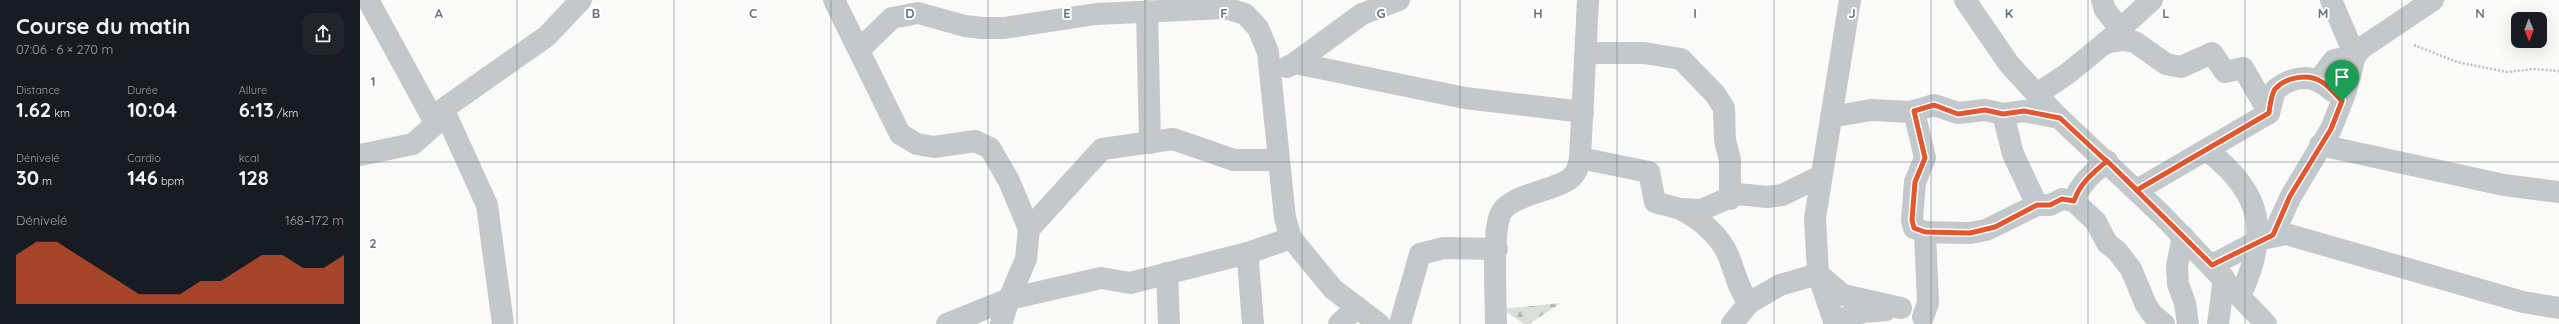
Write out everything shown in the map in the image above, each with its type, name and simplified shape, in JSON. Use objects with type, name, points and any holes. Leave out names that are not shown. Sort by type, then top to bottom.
[{"type":"street","points":[[368,0],[439,116],[487,205],[503,324]]},
{"type":"street","points":[[360,155],[413,144],[439,116],[547,36],[581,0]]},
{"type":"street","points":[[834,0],[860,49],[900,134],[917,144],[934,146],[974,141],[990,148],[1008,181],[1029,229],[1026,259],[1009,299],[1001,324]]},
{"type":"street","points":[[860,49],[892,18],[915,0]]},
{"type":"street","points":[[1270,73],[1295,63],[1363,7],[1399,0]]},
{"type":"street","points":[[1496,324],[1497,231],[1500,214],[1504,208],[1536,192],[1565,182],[1578,169],[1583,112],[1588,0]]},
{"type":"street","points":[[1850,0],[1815,218],[1818,274],[1834,323],[1863,312],[1901,308]]},
{"type":"street","points":[[1965,0],[2009,64],[2060,118],[2107,161],[2183,236],[2266,324]]},
{"type":"street","points":[[2102,0],[2113,37]]},
{"type":"street","points":[[2037,94],[2067,74],[2113,37],[2152,0]]},
{"type":"street","points":[[2331,0],[2355,56]]},
{"type":"street","points":[[2240,296],[2266,238],[2320,145],[2331,129],[2342,101],[2355,56],[2363,47],[2433,0]]},
{"type":"street","points":[[892,18],[918,13],[965,26],[1004,28],[1096,14],[1147,11],[1194,5],[1225,4],[1245,14],[1258,28],[1268,52],[1285,218],[1291,238],[1333,289],[1379,324]]},
{"type":"street","points":[[1147,11],[1150,143]]},
{"type":"street","points":[[2113,37],[2135,42],[2166,64],[2181,67],[2212,53],[2225,72],[2243,68],[2269,113]]},
{"type":"street","points":[[1586,53],[1644,53],[1681,59],[1715,94],[1724,108],[1725,140],[1730,160],[1730,199]]},
{"type":"street","points":[[2321,81],[2324,73],[2334,60],[2355,56]]},
{"type":"street","points":[[1295,63],[1465,98],[1583,112]]},
{"type":"street","points":[[2137,190],[2269,113],[2275,90],[2284,82],[2296,78],[2309,77],[2321,81],[2342,101]]},
{"type":"street","points":[[1831,117],[1871,110],[1914,111],[1934,105],[1958,114],[1985,110],[2003,114],[2024,111],[2060,118]]},
{"type":"street","points":[[1914,111],[1925,158],[1915,182],[1912,220],[1914,228],[1925,232],[1970,233],[1986,230],[2037,205],[2050,205],[2062,199],[2074,201],[2096,222],[2107,243],[2118,251],[2131,269],[2146,305],[2153,315],[2164,324]]},
{"type":"street","points":[[2003,114],[2013,154],[2037,205]]},
{"type":"street","points":[[1029,229],[1102,149],[1173,139],[1234,160],[1278,160]]},
{"type":"street","points":[[2320,145],[2504,185],[2559,192]]},
{"type":"street","points":[[2207,150],[2226,165],[2246,192],[2259,228],[2266,238]]},
{"type":"street","points":[[1580,158],[1649,172],[1655,202],[1681,209],[1701,210],[1730,199],[1738,194],[1768,197],[1782,195],[1821,176]]},
{"type":"street","points":[[2074,201],[2078,190],[2086,178],[2107,161]]},
{"type":"street","points":[[1681,209],[1705,226],[1720,240],[1729,255],[1739,289],[1744,316],[1780,286],[1818,274]]},
{"type":"street","points":[[1925,232],[1928,303],[1926,321]]},
{"type":"street","points":[[2218,272],[2266,238],[2286,234],[2322,243],[2523,302],[2559,308]]},
{"type":"street","points":[[2183,236],[2177,266],[2178,284],[2185,303],[2188,324]]},
{"type":"street","points":[[947,324],[1009,299],[1101,278],[1130,283],[1251,252],[1291,238]]},
{"type":"street","points":[[1400,324],[1420,254],[1444,248],[1497,249]]},
{"type":"street","points":[[1251,252],[1248,261],[1254,324]]},
{"type":"street","points":[[2218,272],[2218,324]]},
{"type":"street","points":[[1167,273],[1169,324]]},
{"type":"street","points":[[1818,274],[1843,295],[1915,310],[1926,321]]},
{"type":"street","points":[[1339,324],[1357,307]]},
{"type":"path","points":[[2383,34],[2457,62],[2507,72],[2534,68],[2559,71]]},
{"type":"green space","points":[[1561,303],[1529,324],[1524,324],[1502,309]]},
{"type":"route","points":[[2342,101],[2321,81],[2309,77],[2296,78],[2284,82],[2275,90],[2269,113],[2137,190],[2107,161],[2060,118],[2024,111],[2003,114],[1985,110],[1958,114],[1934,105],[1914,111],[1925,158],[1915,182],[1912,206],[1912,220],[1914,228],[1925,232],[1941,231],[1970,233],[1995,227],[2013,216],[2037,205],[2050,205],[2062,199],[2074,201],[2078,190],[2086,178],[2107,161],[2212,265],[2258,240],[2273,235],[2290,196],[2331,129],[2342,101]]}]
